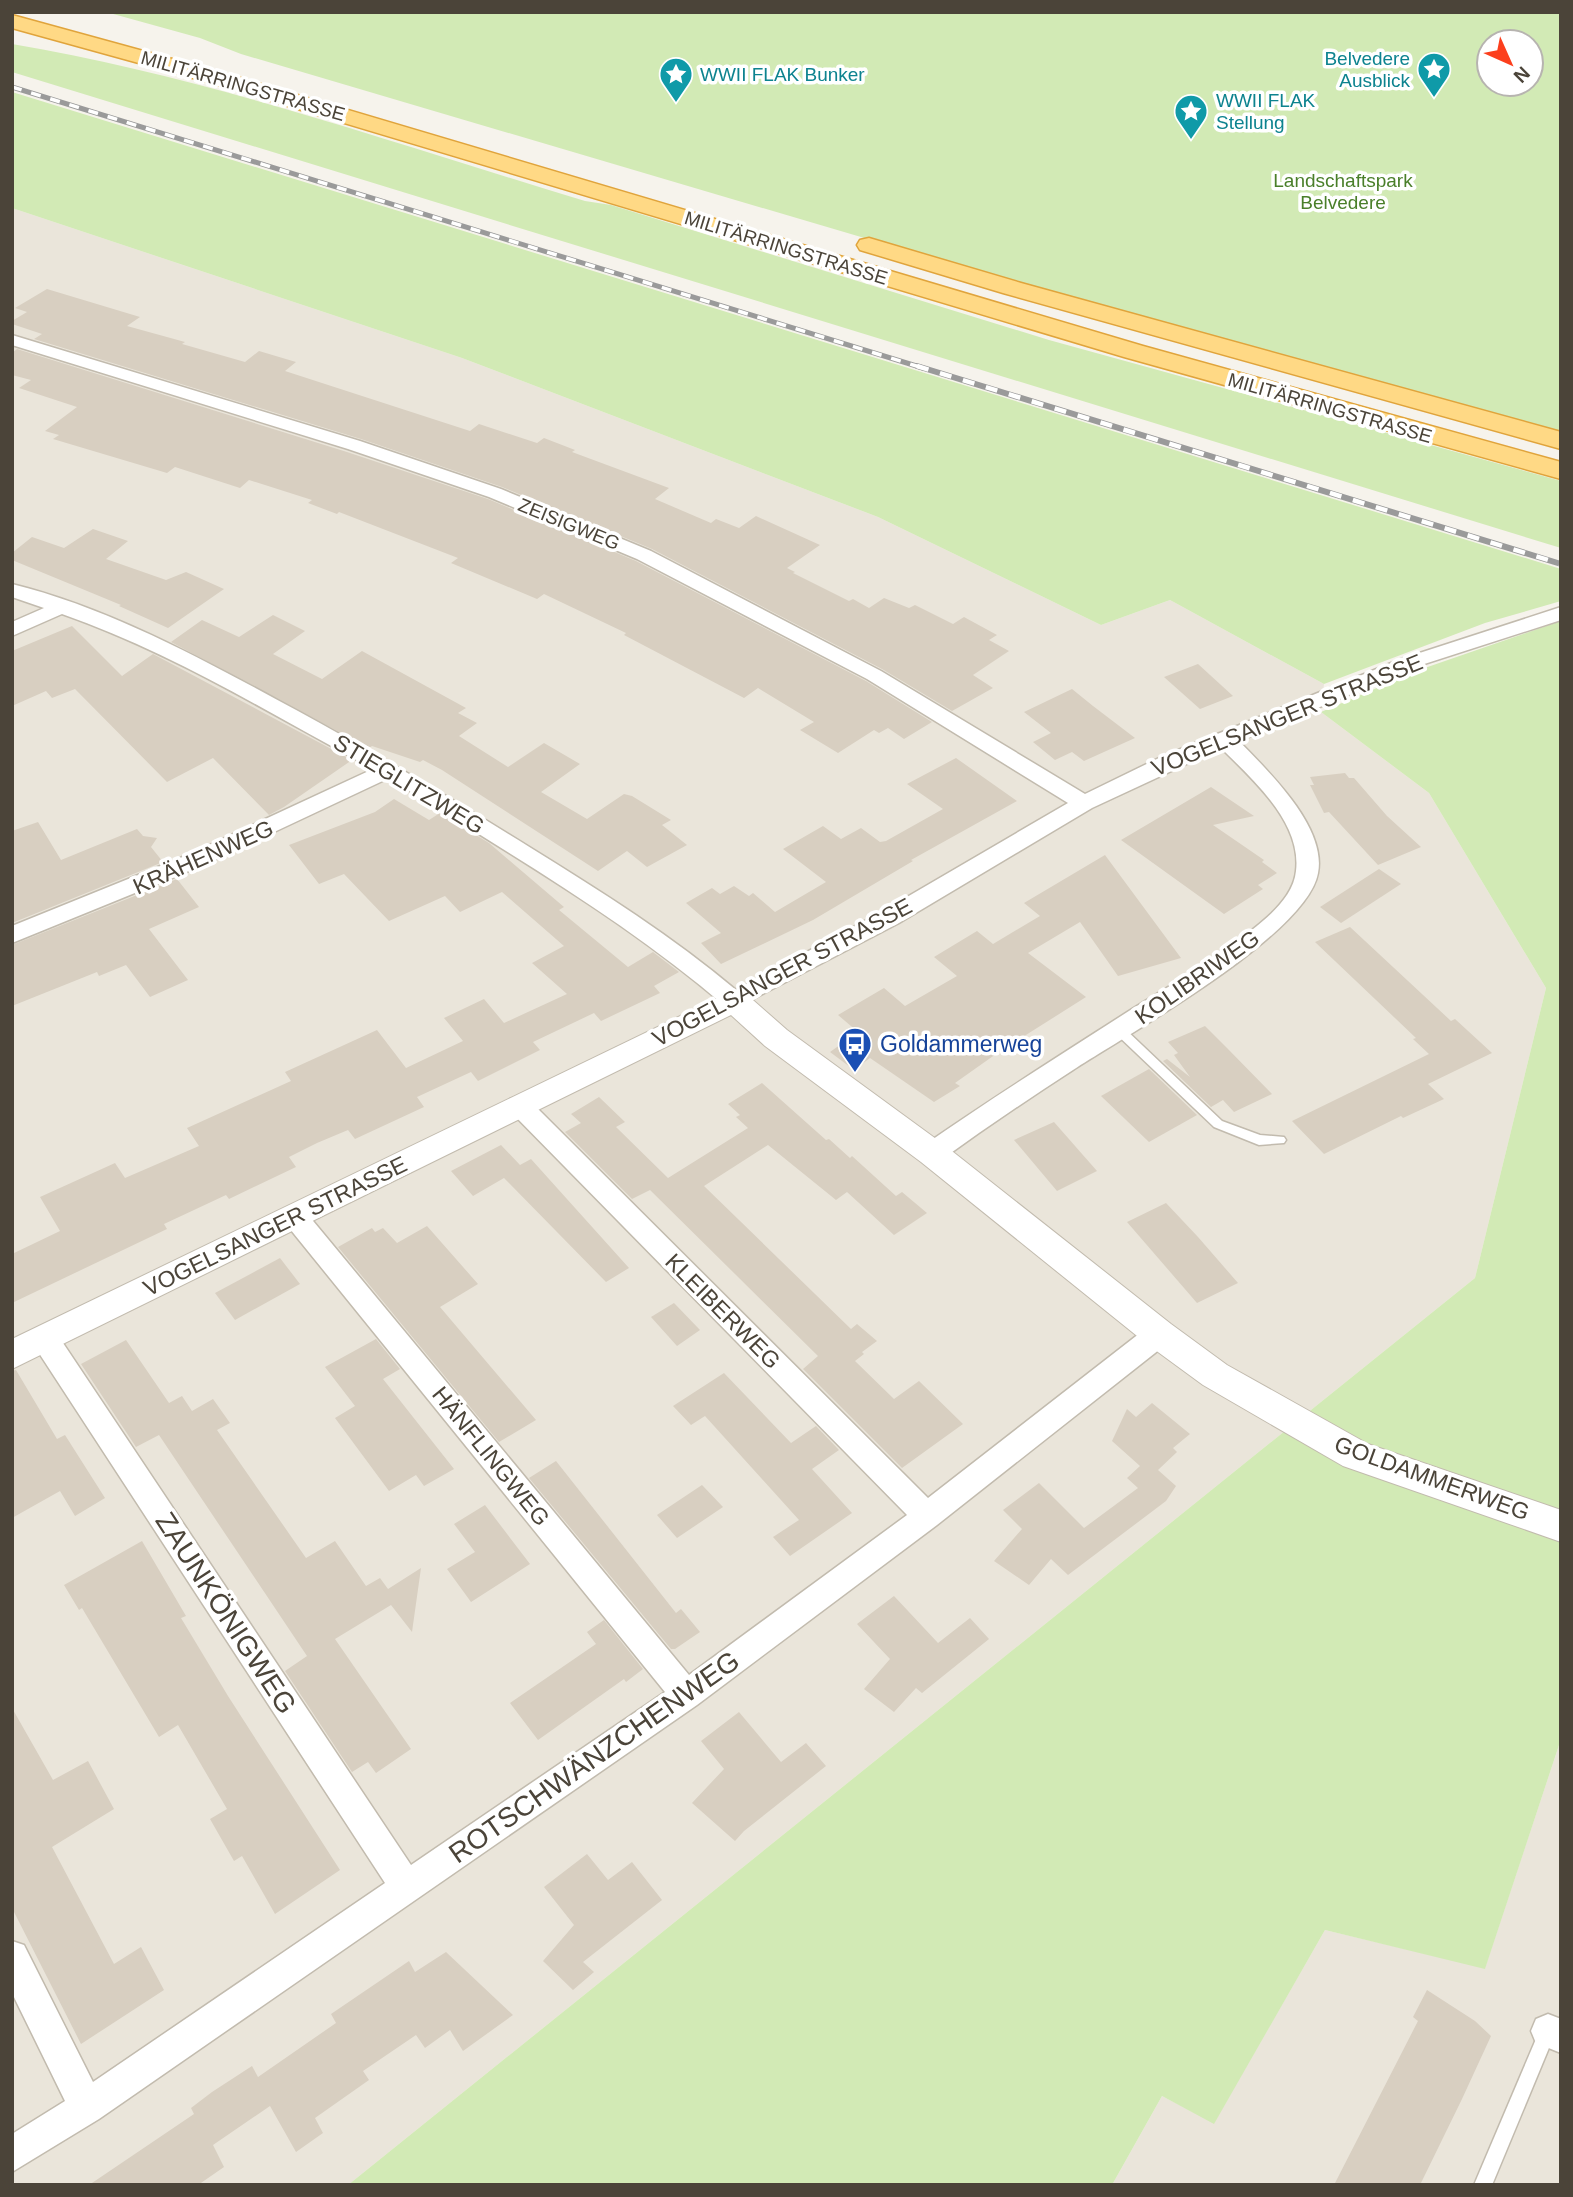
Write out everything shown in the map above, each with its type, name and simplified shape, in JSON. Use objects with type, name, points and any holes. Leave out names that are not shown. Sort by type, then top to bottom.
[{"type":"highway","name":"MILITÄRRINGSTRASSE","points":[[12,21],[242,85],[1011,316],[1392,426],[1561,471]]},
{"type":"highway","points":[[12,39],[242,85]]},
{"type":"highway","name":"MILITÄRRINGSTRASSE","points":[[377,101],[492,135]]},
{"type":"highway","name":"MILITÄRRINGSTRASSE","points":[[843,237],[1012,288],[1561,441]]},
{"type":"street","name":"ZEISIGWEG","points":[[12,340],[367,449],[495,494],[645,555],[874,675],[1084,803]]},
{"type":"street","name":"STIEGLITZWEG","points":[[12,590],[109,624],[215,675],[389,769],[610,907],[685,960],[734,1001]]},
{"type":"street","points":[[12,630],[61,607]]},
{"type":"street","name":"VOGELSANGER STRASSE","points":[[12,1354],[734,1001],[891,917],[1084,803],[1168,762],[1408,663],[1561,613]]},
{"type":"street","name":"KOLIBRIWEG","points":[[932,1153],[997,1107],[1237,953],[1269,926],[1300,892],[1309,865],[1306,842],[1294,819],[1264,780],[1225,739]]},
{"type":"street","name":"KRÄHENWEG","points":[[12,935],[201,858],[357,787],[389,769]]},
{"type":"street","name":"GOLDAMMERWEG","points":[[734,1001],[776,1038],[932,1153],[1159,1334],[1215,1375],[1356,1455],[1561,1526]]},
{"type":"street","name":"KLEIBERWEG","points":[[519,1105],[927,1516]]},
{"type":"street","name":"HÄNFLINGWEG","points":[[295,1217],[686,1695]]},
{"type":"street","name":"ROTSCHWÄNZCHENWEG","points":[[12,2155],[87,2107],[686,1695],[927,1516],[1159,1334]]},
{"type":"street","name":"ZAUNKÖNIGWEG","points":[[46,1339],[407,1888]]},
{"type":"street","points":[[12,1956],[87,2107]]},
{"type":"lane","points":[[1119,1030],[1218,1124],[1259,1140],[1280,1140]]},
{"type":"lane","points":[[1483,2185],[1555,2034]]},
{"type":"shaded area","points":[[12,208],[462,358],[878,517],[1101,625],[1170,600],[1324,684],[1321,712],[1429,793],[1546,988],[1475,1278],[348,2185],[12,2185]]},
{"type":"shaded area","points":[[1561,1739],[1561,2185],[1112,2185],[1162,2096],[1214,2123],[1325,1930],[1485,1968]]},
{"type":"green space","name":"Landschaftspark Belvedere","points":[[106,12],[1561,12],[1561,433],[1220,343],[241,54],[200,38]]},
{"type":"green space","points":[[12,44],[158,74],[230,93],[585,201],[611,205],[1049,340],[1561,481],[1561,548],[12,72]]},
{"type":"green space","points":[[12,92],[1561,569],[1561,601],[1485,623],[1324,684],[1170,600],[1101,625],[878,517],[462,358],[12,208]]},
{"type":"green space","points":[[1561,621],[1561,1739],[1485,1969],[1325,1930],[1214,2124],[1162,2096],[1112,2185],[348,2185],[1475,1278],[1546,988],[1429,793],[1321,712],[1416,671]]},
{"type":"building","points":[[47,289],[140,317],[127,326],[185,342],[182,344],[245,362],[259,351],[296,362],[285,371],[470,431],[479,424],[537,443],[544,438],[575,450],[572,452],[669,488],[655,499],[711,523],[716,519],[739,528],[756,516],[820,545],[787,568],[795,572],[793,573],[869,608],[884,598],[909,608],[915,605],[953,624],[964,617],[997,635],[989,640],[1009,651],[973,675],[993,688],[952,711],[882,669],[652,549],[502,487],[361,439],[34,339],[42,334],[12,324],[12,321],[27,312],[15,308]]},
{"type":"building","points":[[17,349],[488,499],[636,561],[866,681],[932,722],[904,739],[888,728],[879,733],[874,730],[838,753],[800,730],[814,722],[758,688],[744,698],[624,635],[626,633],[544,594],[537,599],[451,563],[458,558],[339,512],[337,514],[308,503],[312,500],[249,480],[240,488],[175,467],[167,473],[53,439],[59,435],[45,431],[77,407],[19,388],[31,380],[12,375],[12,353]]},
{"type":"building","points":[[93,529],[128,541],[106,559],[166,580],[186,572],[224,589],[168,628],[119,606],[121,605],[12,560],[12,553],[32,537],[64,548]]},
{"type":"building","points":[[273,615],[305,631],[273,654],[322,679],[362,651],[466,708],[458,713],[477,723],[459,736],[508,767],[544,743],[580,764],[541,792],[587,819],[624,794],[632,796],[671,820],[662,825],[687,845],[647,867],[627,851],[598,871],[442,770],[423,760],[420,762],[372,746],[369,748],[171,642],[202,620],[239,637]]},
{"type":"building","points":[[72,626],[122,676],[153,654],[352,760],[269,815],[213,758],[167,782],[75,689],[52,698],[46,691],[12,706],[12,651]]},
{"type":"building","points":[[1198,664],[1233,696],[1200,709],[1164,677]]},
{"type":"building","points":[[1072,689],[1135,738],[1084,761],[1072,752],[1055,760],[1033,742],[1051,733],[1024,712]]},
{"type":"building","points":[[956,758],[1017,801],[911,860],[913,861],[813,920],[721,964],[701,943],[721,933],[686,903],[712,888],[720,894],[734,886],[749,896],[753,893],[775,912],[826,882],[783,849],[823,826],[841,839],[861,828],[880,842],[886,841],[943,809],[907,784]]},
{"type":"building","points":[[1345,773],[1349,778],[1354,778],[1387,816],[1421,847],[1378,865],[1329,812],[1324,813],[1310,785],[1314,785],[1310,777]]},
{"type":"building","points":[[1211,787],[1254,816],[1213,825],[1264,860],[1262,862],[1277,873],[1258,885],[1263,889],[1224,914],[1121,840]]},
{"type":"building","points":[[394,799],[429,820],[440,813],[489,843],[564,907],[559,910],[628,967],[653,952],[679,972],[654,986],[660,993],[601,1021],[594,1013],[533,1042],[540,1050],[478,1081],[471,1072],[417,1097],[424,1107],[355,1139],[348,1130],[317,1143],[289,1157],[296,1167],[229,1199],[226,1195],[164,1224],[167,1229],[12,1303],[12,1254],[60,1231],[40,1197],[115,1163],[125,1178],[199,1146],[187,1128],[291,1081],[285,1072],[377,1030],[406,1068],[463,1041],[444,1018],[484,999],[504,1023],[567,994],[532,963],[564,946],[502,892],[460,912],[445,896],[389,921],[344,874],[319,884],[289,845],[375,812]]},
{"type":"building","points":[[38,822],[61,860],[137,829],[143,836],[157,838],[151,847],[163,862],[12,923],[12,831]]},
{"type":"building","points":[[1105,855],[1181,958],[1118,976],[1080,922],[1028,953],[1086,997],[996,1054],[955,1083],[960,1086],[934,1102],[870,1058],[854,1070],[830,1052],[858,1032],[838,1015],[884,988],[905,1006],[957,976],[934,957],[977,931],[993,944],[1040,916],[1024,903]]},
{"type":"building","points":[[1379,869],[1401,884],[1341,923],[1320,907]]},
{"type":"building","points":[[177,879],[199,907],[149,929],[188,980],[150,997],[126,965],[99,976],[97,972],[12,1006],[12,945]]},
{"type":"building","points":[[1350,927],[1451,1021],[1455,1019],[1492,1053],[1428,1084],[1444,1099],[1403,1118],[1401,1116],[1324,1154],[1292,1121],[1429,1054],[1413,1039],[1416,1038],[1315,942]]},
{"type":"building","points":[[1205,1026],[1272,1094],[1234,1112],[1223,1100],[1211,1107],[1163,1061],[1167,1059],[1190,1077],[1174,1055],[1178,1053],[1168,1042]]},
{"type":"building","points":[[1149,1069],[1197,1115],[1149,1142],[1101,1096]]},
{"type":"building","points":[[762,1083],[826,1140],[829,1139],[850,1158],[852,1156],[896,1196],[902,1192],[927,1213],[894,1235],[847,1192],[836,1200],[768,1145],[704,1186],[851,1329],[857,1324],[877,1341],[855,1361],[894,1399],[919,1381],[963,1424],[902,1468],[803,1369],[818,1356],[650,1190],[632,1199],[565,1132],[581,1123],[571,1114],[599,1097],[625,1122],[616,1127],[668,1178],[748,1128],[736,1117],[740,1115],[728,1104]]},
{"type":"building","points":[[1054,1122],[1097,1171],[1057,1191],[1014,1140]]},
{"type":"building","points":[[501,1145],[520,1165],[531,1159],[629,1268],[606,1282],[504,1178],[473,1196],[451,1171]]},
{"type":"building","points":[[1166,1203],[1238,1283],[1197,1303],[1127,1222]]},
{"type":"building","points":[[427,1226],[478,1284],[440,1307],[536,1420],[499,1442],[338,1247],[372,1228],[375,1232],[383,1228],[397,1243]]},
{"type":"building","points":[[280,1258],[300,1284],[235,1320],[215,1293]]},
{"type":"building","points":[[674,1303],[700,1330],[677,1346],[651,1317]]},
{"type":"building","points":[[376,1339],[400,1369],[383,1379],[454,1469],[424,1486],[416,1475],[389,1491],[335,1418],[355,1406],[325,1367]]},
{"type":"building","points":[[126,1340],[169,1403],[182,1396],[192,1411],[213,1399],[230,1423],[217,1430],[306,1558],[335,1541],[366,1586],[380,1578],[388,1589],[421,1568],[412,1632],[391,1605],[335,1639],[411,1749],[376,1773],[368,1762],[352,1772],[285,1671],[307,1656],[159,1435],[136,1447],[81,1364]]},
{"type":"building","points":[[16,1370],[57,1439],[65,1435],[105,1498],[75,1516],[60,1491],[12,1518],[12,1371]]},
{"type":"building","points":[[724,1373],[791,1443],[816,1426],[839,1450],[812,1469],[852,1513],[790,1556],[773,1537],[799,1520],[705,1416],[691,1425],[673,1406]]},
{"type":"building","points":[[1152,1403],[1190,1434],[1173,1448],[1177,1452],[1158,1470],[1176,1486],[1166,1501],[1068,1575],[1051,1559],[1029,1585],[994,1561],[1022,1529],[1003,1510],[1039,1483],[1084,1528],[1138,1488],[1127,1478],[1140,1466],[1112,1441],[1127,1409],[1136,1417]]},
{"type":"building","points":[[556,1461],[676,1613],[681,1609],[700,1632],[671,1649],[529,1478]]},
{"type":"building","points":[[702,1485],[723,1507],[677,1538],[657,1515]]},
{"type":"building","points":[[485,1505],[530,1564],[471,1602],[447,1569],[475,1552],[454,1524]]},
{"type":"building","points":[[142,1541],[186,1616],[181,1618],[340,1870],[275,1914],[242,1856],[234,1861],[210,1819],[227,1809],[178,1725],[159,1737],[82,1608],[79,1610],[64,1585]]},
{"type":"building","points":[[894,1596],[938,1643],[970,1618],[989,1639],[922,1693],[916,1688],[894,1712],[864,1689],[890,1659],[857,1624]]},
{"type":"building","points":[[604,1620],[643,1669],[626,1682],[624,1679],[538,1740],[510,1703],[596,1644],[587,1632]]},
{"type":"building","points":[[12,1708],[53,1780],[88,1761],[114,1809],[52,1847],[114,1964],[141,1947],[164,1990],[81,2044],[12,1908]]},
{"type":"building","points":[[739,1712],[781,1762],[806,1743],[826,1766],[735,1841],[692,1803],[724,1769],[701,1741]]},
{"type":"building","points":[[587,1854],[608,1880],[632,1862],[662,1900],[583,1962],[594,1972],[573,1990],[543,1961],[574,1925],[544,1887]]},
{"type":"building","points":[[446,1952],[513,2015],[463,2051],[450,2030],[425,2048],[416,2035],[363,2071],[369,2080],[315,2118],[323,2133],[296,2152],[270,2106],[213,2145],[224,2167],[198,2185],[89,2185],[194,2114],[191,2108],[212,2092],[252,2066],[258,2077],[336,2023],[331,2014],[409,1961],[415,1972]]},
{"type":"building","points":[[1427,1990],[1475,2021],[1491,2036],[1462,2099],[1420,2185],[1334,2185],[1418,2021],[1413,2017]]},
{"type":"railway","points":[[12,87],[923,368]]},
{"type":"railway","points":[[917,366],[1561,564]]},
{"type":"place","name":"Belvedere Ausblick","points":[[1434,99]]},
{"type":"place","name":"WWII FLAK Bunker","points":[[676,104]]},
{"type":"place","name":"WWII FLAK Stellung","points":[[1191,141]]},
{"type":"place","name":"Goldammerweg","points":[[855,1074]]}]
